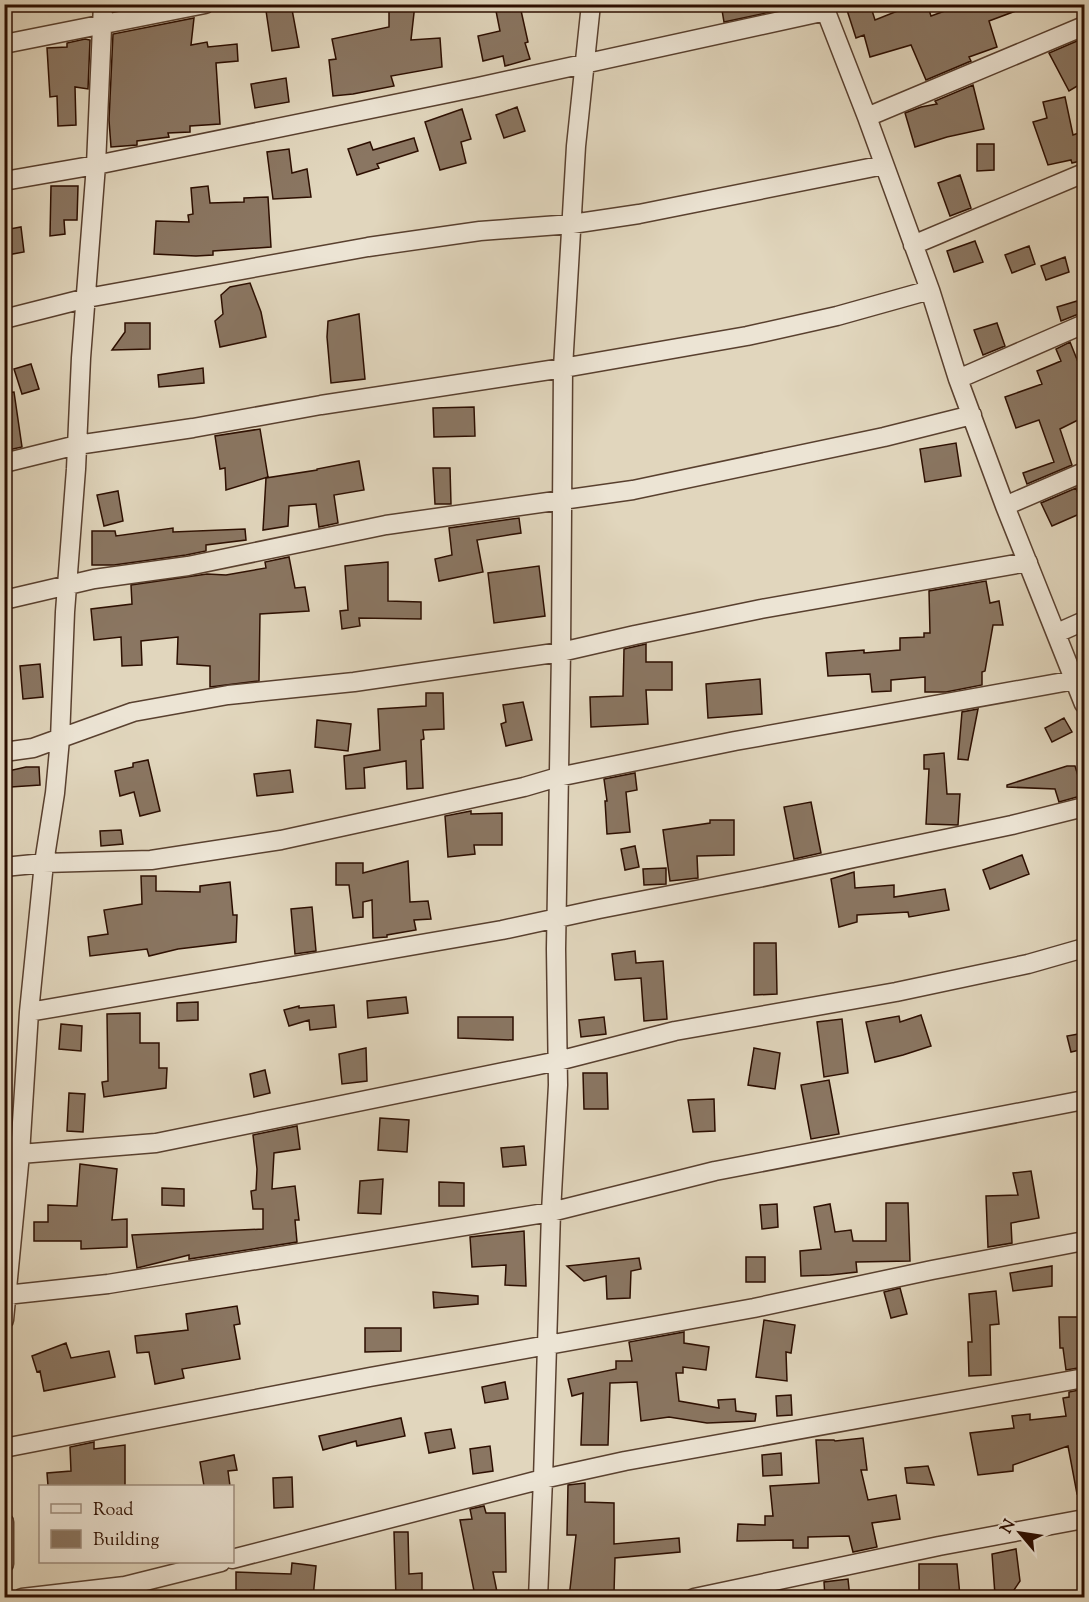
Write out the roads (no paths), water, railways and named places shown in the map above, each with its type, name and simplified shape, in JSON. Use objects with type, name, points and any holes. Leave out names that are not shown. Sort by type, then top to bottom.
[{"type":"street","points":[[4,1320],[20,1154],[29,1012],[44,863],[55,793],[60,740],[65,612],[96,165],[103,4]]},
{"type":"street","points":[[4,44],[205,4]]},
{"type":"street","points":[[538,1598],[551,1212],[558,1103],[557,919],[563,368],[576,146],[591,4]]},
{"type":"street","points":[[4,181],[96,165],[478,87],[824,8],[867,117],[930,290],[958,380],[1005,506],[1084,704]]},
{"type":"street","points":[[867,117],[1084,26]]},
{"type":"street","points":[[4,319],[87,298],[368,247],[480,231],[572,224],[639,214],[884,165]]},
{"type":"street","points":[[913,245],[1084,172]]},
{"type":"street","points":[[4,463],[77,446],[747,336],[837,316],[930,290]]},
{"type":"street","points":[[958,380],[1084,324]]},
{"type":"street","points":[[4,600],[68,584],[188,566],[386,525],[633,490],[884,437],[972,415]]},
{"type":"street","points":[[1005,506],[1084,472]]},
{"type":"street","points":[[4,752],[33,748],[60,740],[133,712],[228,695],[354,682],[561,652],[761,609],[1028,562]]},
{"type":"street","points":[[1057,633],[1084,621]]},
{"type":"street","points":[[4,867],[44,863],[151,860],[281,840],[524,787],[558,777],[746,739],[1075,680]]},
{"type":"street","points":[[29,1012],[363,955],[557,919],[1012,825],[1084,807]]},
{"type":"street","points":[[20,1154],[156,1143],[558,1061],[675,1031],[896,992],[1028,964],[1084,948]]},
{"type":"street","points":[[5,1307],[108,1284],[551,1212],[715,1171],[1084,1100]]},
{"type":"street","points":[[4,1448],[548,1344],[754,1308],[932,1270],[1084,1241]]},
{"type":"street","points":[[234,1557],[543,1479],[625,1461],[1084,1378]]},
{"type":"street","points":[[694,1598],[928,1548],[1084,1519]]},
{"type":"street","points":[[4,1522],[4,1564]]},
{"type":"street","points":[[22,1598],[125,1586],[217,1563]]}]
